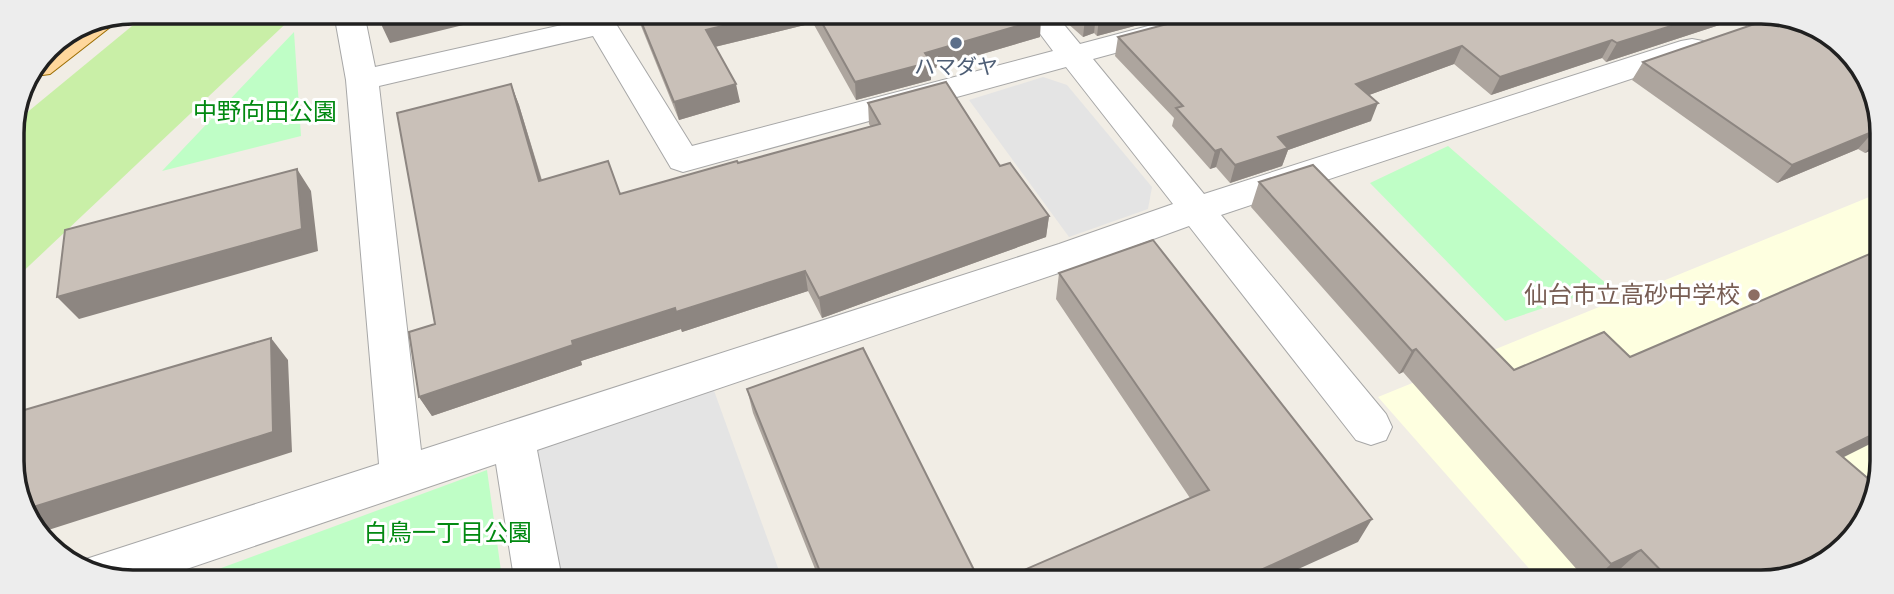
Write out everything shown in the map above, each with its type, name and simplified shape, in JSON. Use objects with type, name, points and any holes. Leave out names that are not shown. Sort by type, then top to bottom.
[{"type":"street","points":[[351,24],[362,80],[402,476]]},
{"type":"street","points":[[1048,24],[1371,427]]},
{"type":"street","points":[[362,80],[602,25],[683,160],[1190,24]]},
{"type":"street","points":[[121,569],[1072,254],[1195,210],[1753,24]]},
{"type":"street","points":[[514,439],[536,570]]},
{"type":"shaded area","points":[[1043,77],[1067,85],[1152,187],[1148,209],[1069,237],[969,100]]},
{"type":"shaded area","name":"仙台市立高砂中学校","points":[[1870,197],[1870,461],[1866,489],[1857,509],[1787,566],[1768,569],[1530,569],[1378,397]]},
{"type":"shaded area","points":[[708,374],[779,570],[536,570],[514,439]]},
{"type":"green space","points":[[134,24],[285,24],[25,270],[27,113]]},
{"type":"green space","name":"中野向田公園","points":[[294,32],[301,136],[162,171]]},
{"type":"green space","points":[[1448,146],[1609,286],[1505,321],[1370,183]]},
{"type":"green space","name":"白鳥一丁目公園","points":[[487,470],[501,570],[216,570]]},
{"type":"building","points":[[642,24],[731,24],[706,30],[736,84],[674,102]]},
{"type":"building","points":[[823,24],[1024,24],[925,53],[931,62],[855,82]]},
{"type":"building","points":[[1167,24],[1678,24],[1617,43],[1612,40],[1500,77],[1462,46],[1356,84],[1378,103],[1278,137],[1288,148],[1235,165],[1221,149],[1215,151],[1176,108],[1183,106],[1118,37]]},
{"type":"building","points":[[1755,24],[1789,28],[1815,39],[1832,52],[1851,73],[1864,98],[1870,133],[1792,165],[1643,62]]},
{"type":"building","points":[[946,82],[1000,166],[1010,163],[1049,216],[819,298],[805,271],[676,312],[675,308],[572,341],[573,345],[419,397],[409,332],[435,324],[397,113],[511,84],[539,181],[608,161],[620,194],[880,124],[868,103]]},
{"type":"building","name":"仙台市立高砂中学校","points":[[1313,165],[1514,370],[1604,332],[1630,357],[1870,254],[1870,436],[1837,452],[1868,479],[1861,502],[1851,521],[1832,542],[1815,555],[1789,566],[1768,569],[1659,569],[1641,550],[1611,564],[1416,349],[1412,351],[1259,182]]},
{"type":"building","points":[[297,169],[302,229],[57,297],[65,230]]},
{"type":"building","points":[[1153,240],[1372,519],[1262,569],[1025,569],[1209,490],[1059,273]]},
{"type":"building","points":[[271,338],[273,432],[35,507],[30,496],[24,461],[24,410]]},
{"type":"building","points":[[863,348],[974,569],[819,570],[747,389]]},
{"type":"place","name":"ハマダヤ","points":[[956,43]]},
{"type":"place","name":"仙台市立高砂中学校","points":[[1754,295]]}]
